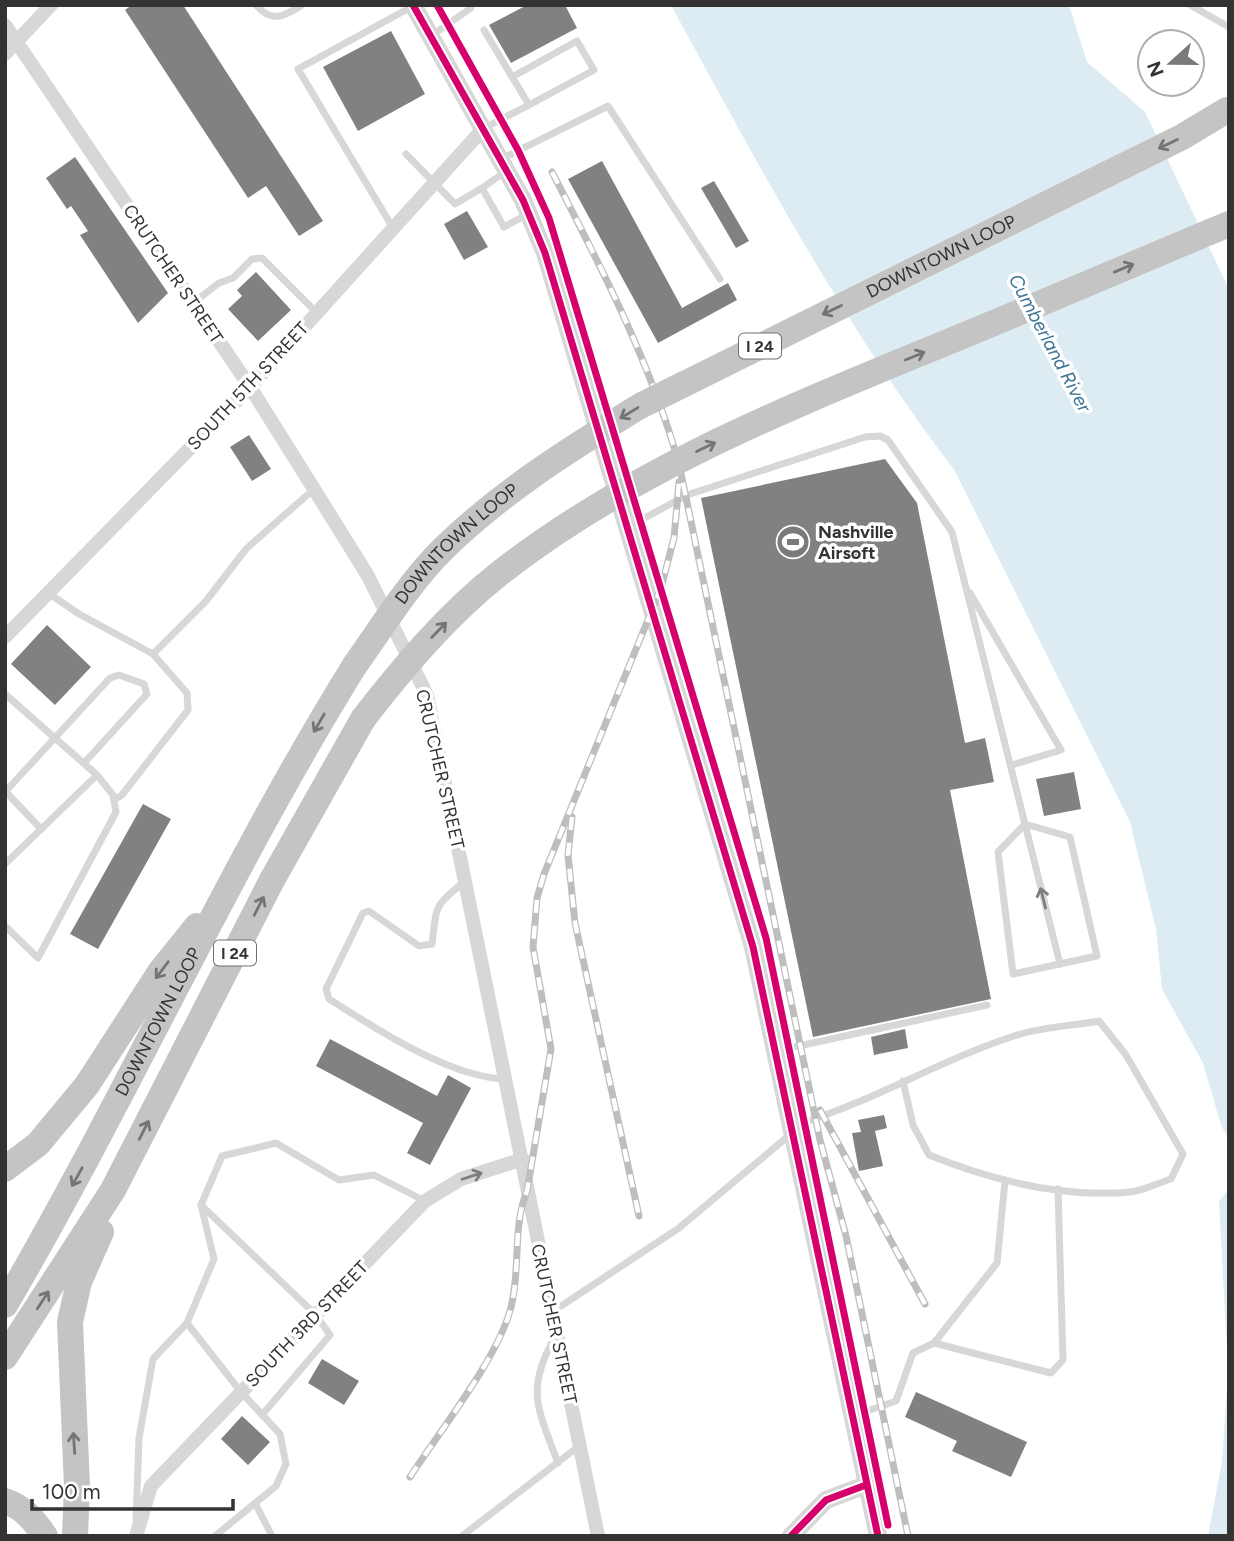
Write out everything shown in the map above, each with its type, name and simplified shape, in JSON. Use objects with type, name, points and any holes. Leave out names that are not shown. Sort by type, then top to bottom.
[{"type":"highway","name":"DOWNTOWN LOOP","points":[[5,1305],[108,1121],[314,731],[355,665],[441,551],[500,500],[564,452],[653,400],[1182,137],[1228,110]]},
{"type":"highway","name":"DOWNTOWN LOOP","points":[[5,1357],[113,1190],[272,880],[363,719],[404,667],[498,574],[554,533],[621,492],[706,447],[803,402],[1229,224]]},
{"type":"highway","points":[[5,1169],[38,1144],[80,1094],[160,972],[235,878]]},
{"type":"highway","points":[[75,1536],[77,1487],[70,1322],[79,1282],[97,1244],[113,1190]]},
{"type":"highway","points":[[5,1501],[15,1505],[34,1520],[44,1536]]},
{"type":"street","points":[[5,54],[51,5]]},
{"type":"street","points":[[413,6],[504,165],[545,253],[753,947],[878,1536]]},
{"type":"street","name":"CRUTCHER STREET","points":[[5,25],[250,387],[368,576],[427,695],[598,1536]]},
{"type":"street","name":"SOUTH 5TH STREET","points":[[5,637],[250,387],[483,129]]},
{"type":"street","name":"SOUTH 3RD STREET","points":[[136,1534],[151,1486],[425,1201],[461,1179],[523,1160]]},
{"type":"street","points":[[791,1536],[826,1500],[866,1485]]},
{"type":"lane","points":[[256,5],[267,16],[284,17],[302,5]]},
{"type":"lane","points":[[1191,5],[1229,27]]},
{"type":"lane","points":[[393,228],[298,69],[413,6]]},
{"type":"lane","points":[[431,37],[471,6]]},
{"type":"lane","points":[[484,30],[528,105]]},
{"type":"lane","points":[[483,129],[594,69],[577,41],[512,77]]},
{"type":"lane","points":[[406,153],[456,204],[482,188],[504,165],[608,106],[720,279]]},
{"type":"lane","points":[[482,188],[504,227],[528,214]]},
{"type":"lane","points":[[193,303],[219,283],[233,278],[253,259],[261,258],[317,313]]},
{"type":"lane","points":[[628,527],[687,495],[865,438],[880,436],[888,440],[953,531],[1060,964]]},
{"type":"lane","points":[[153,654],[206,601],[246,549],[314,489]]},
{"type":"lane","points":[[964,584],[1061,750],[1012,765]]},
{"type":"lane","points":[[48,593],[87,619],[153,654],[187,693],[188,710],[122,795],[114,800]]},
{"type":"lane","points":[[41,829],[6,792],[110,678],[119,675],[147,687],[147,694],[84,763]]},
{"type":"lane","points":[[5,694],[97,775],[114,800],[116,812],[111,827],[38,958],[5,926]]},
{"type":"lane","points":[[5,864],[97,775]]},
{"type":"lane","points":[[1025,824],[1070,837],[1097,956],[1013,974],[998,852],[1025,824]]},
{"type":"lane","points":[[465,881],[441,901],[435,914],[432,944],[419,946],[369,911],[363,913],[326,989],[329,999],[408,1047],[489,1079],[506,1079]]},
{"type":"lane","points":[[775,1052],[987,1005]]},
{"type":"lane","points":[[552,1313],[680,1228],[793,1135],[805,1122],[903,1081],[1016,1035],[1099,1021],[1126,1055],[1182,1154],[1171,1179],[1132,1192],[1058,1189],[974,1173],[929,1155],[913,1125],[903,1081]]},
{"type":"lane","points":[[136,1534],[139,1438],[153,1359],[187,1323],[215,1259],[201,1205],[222,1156],[276,1143],[339,1180],[374,1175],[425,1201]]},
{"type":"lane","points":[[852,1417],[896,1401],[914,1353],[934,1343],[997,1263],[1005,1181]]},
{"type":"lane","points":[[934,1343],[1051,1373],[1063,1360],[1058,1189]]},
{"type":"lane","points":[[201,1205],[316,1315],[330,1335],[262,1415]]},
{"type":"lane","points":[[187,1323],[241,1392],[280,1434],[286,1464],[276,1486],[215,1536]]},
{"type":"lane","points":[[556,1335],[544,1357],[536,1381],[541,1417],[558,1462]]},
{"type":"lane","points":[[462,1536],[579,1446]]},
{"type":"lane","points":[[254,1503],[272,1536]]},
{"type":"water","name":"Cumberland River","points":[[671,5],[1069,5],[1087,62],[1145,112],[1229,289],[1229,1140],[1221,1125],[1203,1063],[1162,989],[1156,929],[1130,822],[955,471],[914,416],[839,302],[770,185]]},
{"type":"water","points":[[1229,1189],[1229,1536],[1208,1536],[1222,1462],[1228,1370],[1219,1201]]},
{"type":"building","points":[[132,5],[183,5],[323,221],[299,236],[266,186],[248,198],[125,10]]},
{"type":"building","points":[[527,5],[565,5],[577,28],[511,63],[489,25]]},
{"type":"building","points":[[391,31],[425,94],[358,131],[323,67]]},
{"type":"building","points":[[75,157],[168,293],[138,323],[80,235],[88,231],[71,206],[67,209],[46,178]]},
{"type":"building","points":[[602,161],[682,308],[728,283],[737,300],[658,343],[568,179]]},
{"type":"building","points":[[714,181],[749,241],[736,248],[701,188]]},
{"type":"building","points":[[467,211],[488,247],[464,260],[444,224]]},
{"type":"building","points":[[256,272],[291,310],[258,341],[228,309],[242,296],[237,290]]},
{"type":"building","points":[[249,435],[271,469],[252,481],[230,447]]},
{"type":"building","points":[[885,459],[917,503],[965,743],[985,738],[994,782],[950,790],[991,999],[813,1037],[701,498]]},
{"type":"building","points":[[47,625],[91,667],[55,705],[11,664]]},
{"type":"building","points":[[1074,772],[1081,809],[1044,816],[1036,779]]},
{"type":"building","points":[[143,804],[171,819],[98,949],[70,934]]},
{"type":"building","points":[[905,1029],[908,1048],[874,1055],[871,1037]]},
{"type":"building","points":[[330,1039],[437,1096],[448,1075],[471,1088],[430,1165],[407,1153],[423,1123],[316,1066]]},
{"type":"building","points":[[884,1115],[887,1128],[875,1131],[883,1166],[859,1171],[852,1133],[861,1132],[858,1120]]},
{"type":"building","points":[[322,1359],[359,1381],[344,1405],[308,1383]]},
{"type":"building","points":[[916,1392],[1027,1442],[1011,1477],[952,1451],[957,1441],[905,1417]]},
{"type":"building","points":[[242,1416],[270,1442],[248,1465],[221,1439]]},
{"type":"railway","points":[[552,172],[639,351],[679,464],[820,1140],[846,1236],[908,1536]]},
{"type":"railway","points":[[410,1477],[481,1371],[504,1327],[511,1307],[522,1205],[527,1191],[551,1049],[533,947],[537,898],[544,874],[661,588],[674,538],[679,482]]},
{"type":"railway","points":[[572,817],[568,855],[575,923],[639,1216]]},
{"type":"railway","points":[[820,1110],[925,1304]]},
{"type":"cycle path","points":[[413,5],[523,200],[545,253],[753,947],[878,1536]]},
{"type":"cycle path","points":[[437,5],[518,150],[549,218],[766,938],[888,1525]]},
{"type":"cycle path","points":[[791,1536],[826,1500],[866,1485]]},
{"type":"place","name":"Nashville Airsoft","points":[[793,542]]}]
